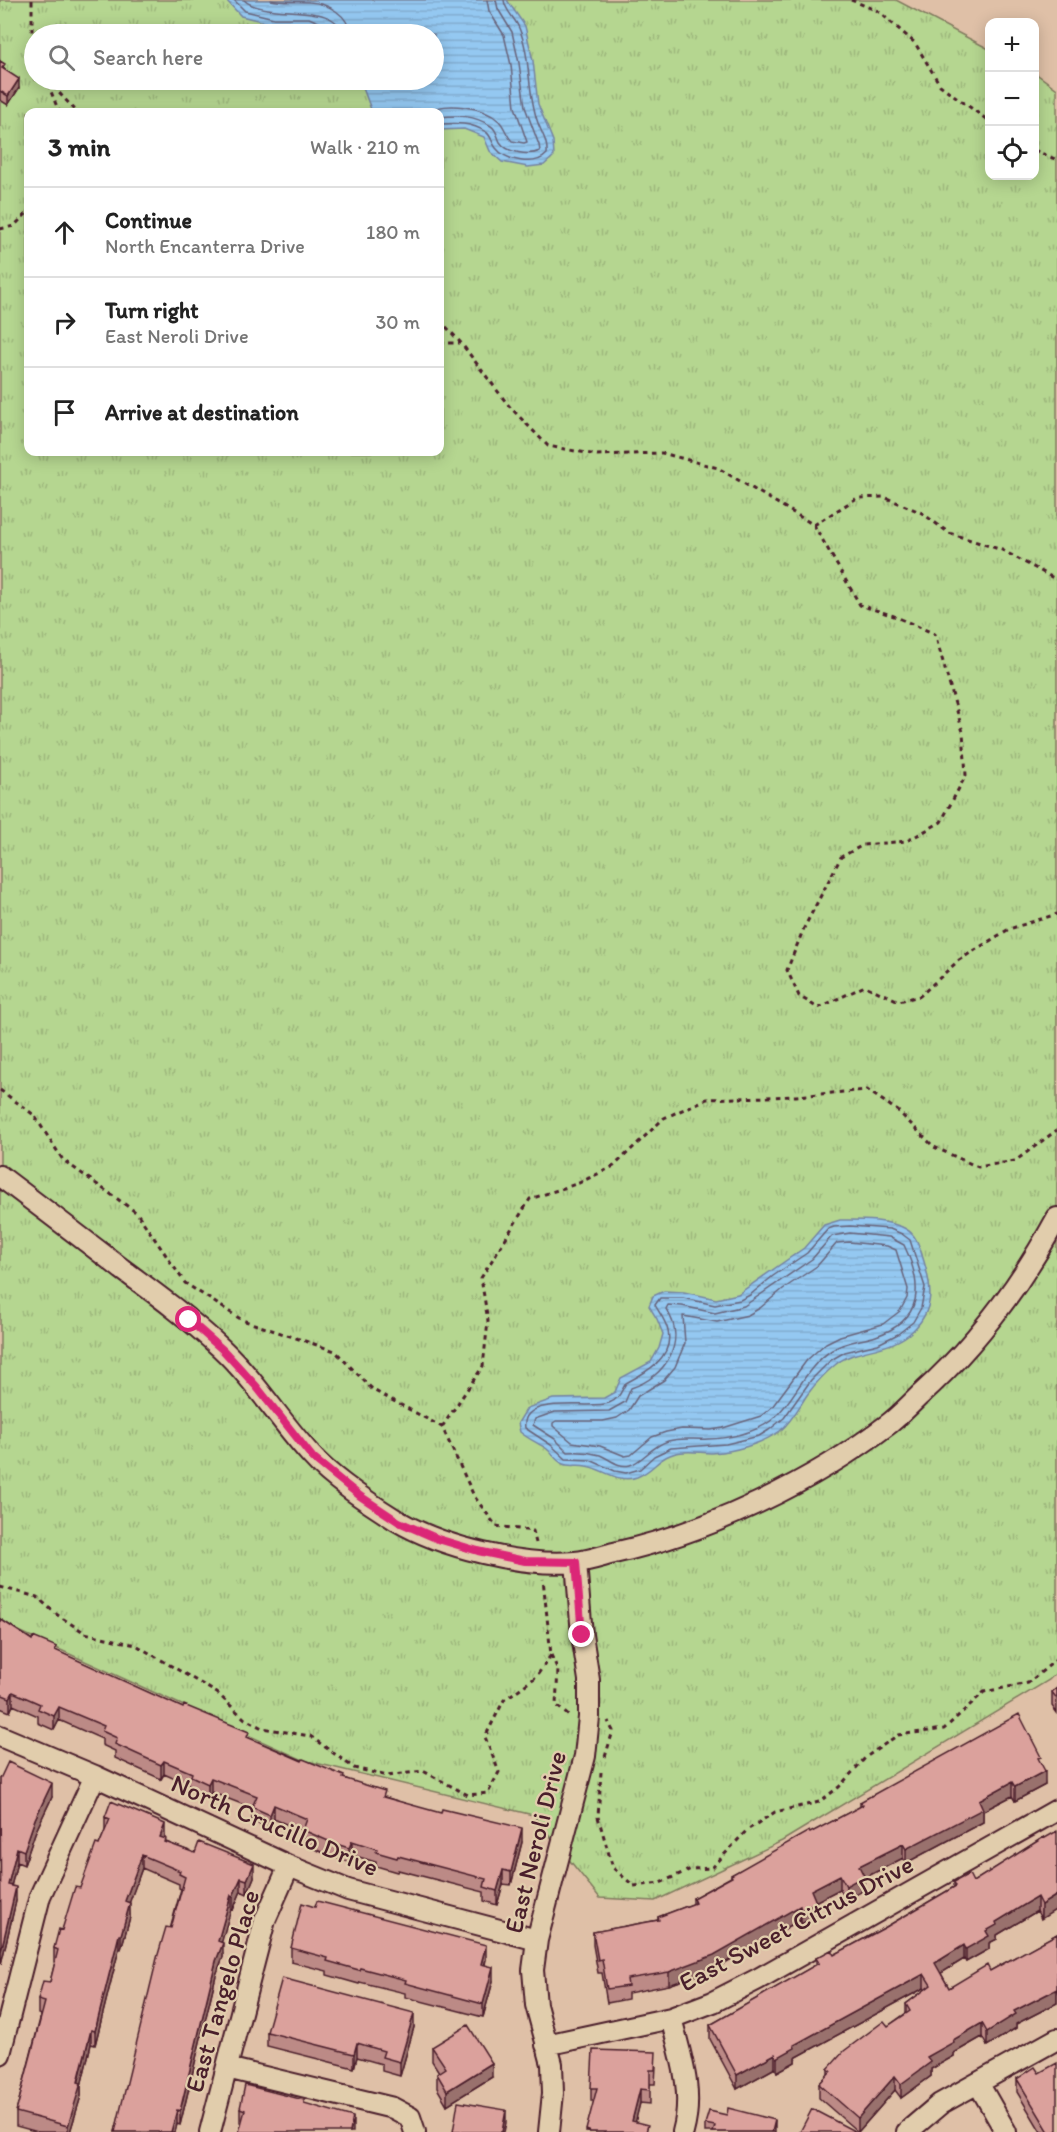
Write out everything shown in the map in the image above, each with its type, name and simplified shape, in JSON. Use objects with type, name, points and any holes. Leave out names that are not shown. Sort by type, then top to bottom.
[{"type":"street","points":[[0,1176],[144,1285],[223,1350],[256,1386],[313,1458],[360,1496],[399,1522],[438,1539],[478,1551],[525,1561],[576,1562],[656,1544],[741,1509],[821,1469],[891,1422],[939,1379],[971,1346],[998,1313],[1057,1218]]},
{"type":"street","name":"East Neroli Drive","points":[[549,2132],[553,2093],[552,2064],[536,2006],[533,1971],[537,1940],[585,1756],[589,1717],[589,1680],[582,1635],[576,1562]]},
{"type":"street","name":"North Crucillo Drive","points":[[0,1736],[95,1776],[290,1866],[348,1890],[537,1940]]},
{"type":"street","points":[[0,2054],[40,1896],[95,1776]]},
{"type":"street","name":"East Sweet Citrus Drive","points":[[546,2045],[671,2018],[713,2002],[758,1979],[1057,1810]]},
{"type":"street","name":"East Tangelo Place","points":[[210,2132],[265,1920],[290,1866]]},
{"type":"street","points":[[671,2018],[688,2084],[686,2121],[683,2132]]},
{"type":"street","points":[[907,2132],[940,2104],[1057,2039]]},
{"type":"street","points":[[227,2068],[393,2108],[412,2124]]},
{"type":"street","points":[[978,2083],[1006,2132]]},
{"type":"path","points":[[32,0],[32,24]]},
{"type":"path","points":[[852,0],[878,11],[915,43],[940,85],[985,118]]},
{"type":"path","points":[[50,90],[57,108]]},
{"type":"path","points":[[56,90],[73,108]]},
{"type":"path","points":[[1039,152],[1057,160]]},
{"type":"path","points":[[0,230],[14,226],[24,216]]},
{"type":"path","points":[[444,324],[509,406],[548,446],[597,456],[662,453],[718,468],[814,525],[860,605],[894,616],[935,634],[963,732],[966,775],[941,822],[907,841],[863,844],[841,857],[804,928],[787,970],[799,996],[818,1008],[866,986],[898,1001],[920,996],[959,960],[1008,928],[1057,914]]},
{"type":"path","points":[[444,343],[461,343]]},
{"type":"path","points":[[814,525],[857,498],[884,497],[922,513],[949,533],[1002,550],[1057,580]]},
{"type":"path","points":[[0,1090],[34,1114],[63,1160],[137,1213],[185,1283],[242,1320],[335,1351],[372,1390],[442,1427],[474,1496],[496,1526],[532,1532],[541,1561],[551,1655],[558,1670],[556,1705],[570,1717],[606,1718],[613,1731],[604,1760]]},
{"type":"path","points":[[442,1427],[483,1366],[488,1321],[481,1278],[530,1199],[579,1183],[614,1166],[664,1118],[707,1099],[796,1096],[867,1090],[898,1111],[934,1147],[978,1167],[1015,1161],[1057,1130]]},
{"type":"path","points":[[0,1587],[37,1597],[56,1614],[85,1633],[136,1645],[217,1693],[245,1719],[262,1728],[310,1736],[354,1768],[387,1776],[423,1771],[468,1795],[489,1793],[499,1772],[484,1737],[504,1700],[536,1677],[551,1655]]},
{"type":"path","points":[[601,1769],[598,1817],[614,1868],[634,1886],[660,1883],[691,1869],[712,1868],[747,1830],[775,1812],[819,1802],[839,1787],[866,1757],[898,1735],[944,1729],[984,1692],[1029,1683],[1057,1659]]},
{"type":"green space","points":[[0,0],[896,0],[985,47],[985,180],[1039,180],[1039,76],[1057,89],[1057,1672],[1049,1680],[782,1841],[655,1901],[600,1898],[533,1815],[303,1760],[10,1627],[0,1619]]},
{"type":"water","points":[[226,0],[507,0],[525,26],[533,61],[538,104],[553,141],[554,156],[544,165],[528,167],[502,162],[490,151],[484,137],[464,129],[444,130],[444,108],[370,108],[364,90],[444,90],[444,24],[273,24],[241,16]]},
{"type":"water","points":[[840,1220],[891,1223],[912,1234],[920,1248],[928,1277],[930,1297],[928,1307],[918,1325],[900,1340],[851,1356],[835,1365],[813,1387],[792,1418],[780,1431],[765,1440],[729,1451],[675,1453],[644,1474],[630,1479],[586,1466],[563,1464],[547,1449],[520,1432],[518,1423],[527,1408],[553,1399],[604,1398],[615,1392],[621,1378],[651,1362],[659,1348],[663,1334],[649,1306],[653,1296],[664,1291],[684,1292],[716,1299],[738,1294],[804,1248],[824,1225]]},
{"type":"building","points":[[0,61],[5,64],[2,68],[19,79],[8,96],[0,91]]},
{"type":"building","points":[[0,1619],[32,1640],[33,1637],[57,1647],[55,1650],[183,1708],[184,1705],[249,1732],[247,1737],[344,1776],[343,1778],[385,1791],[383,1797],[441,1813],[442,1809],[522,1828],[511,1872],[503,1870],[497,1891],[484,1887],[486,1879],[398,1856],[397,1858],[376,1852],[377,1849],[352,1841],[349,1848],[333,1843],[303,1830],[307,1819],[274,1805],[270,1815],[252,1807],[257,1796],[211,1778],[208,1784],[191,1776],[192,1773],[164,1761],[161,1765],[115,1744],[117,1738],[102,1731],[104,1726],[59,1707],[54,1716],[38,1709],[40,1704],[13,1692],[10,1698],[0,1694]]},
{"type":"building","points":[[1057,1688],[1057,1699],[1052,1692]]},
{"type":"building","points":[[1019,1714],[1041,1757],[1038,1758],[1045,1771],[1015,1787],[1012,1782],[979,1800],[983,1809],[906,1849],[903,1844],[859,1866],[864,1876],[846,1886],[840,1875],[811,1890],[816,1902],[801,1910],[800,1906],[714,1955],[669,1972],[627,1979],[628,1986],[607,1989],[602,1959],[598,1960],[593,1932],[659,1920],[658,1917],[695,1903],[693,1898],[732,1877],[731,1875],[809,1831],[810,1833],[863,1805],[860,1802]]},
{"type":"building","points":[[8,1762],[52,1783],[35,1819],[24,1851],[17,1848],[8,1885],[16,1887],[1,1951],[0,1779]]},
{"type":"building","points":[[111,1801],[165,1824],[160,1837],[166,1839],[165,1842],[195,1853],[199,1842],[254,1864],[247,1880],[241,1878],[233,1896],[231,1895],[218,1941],[223,1943],[216,1961],[180,2111],[177,2110],[171,2132],[115,2132],[157,1958],[166,1927],[171,1928],[185,1877],[179,1874],[180,1871],[142,1855],[125,1901],[130,1903],[121,1935],[119,1935],[95,2031],[91,2030],[78,2082],[81,2083],[68,2126],[16,2112],[45,2002],[38,2000],[43,1981],[50,1982],[58,1950],[54,1948],[59,1929],[62,1930],[75,1887],[80,1888],[96,1844],[99,1845],[110,1819],[105,1817]]},
{"type":"building","points":[[1057,1831],[1057,1895],[1041,1905],[1037,1897],[996,1922],[997,1925],[986,1931],[989,1936],[966,1949],[964,1945],[935,1963],[949,1988],[987,1965],[990,1971],[1057,1934],[1057,1989],[1014,2011],[1016,2014],[987,2032],[982,2023],[953,2040],[954,2042],[927,2057],[931,2062],[901,2084],[895,2076],[858,2118],[819,2084],[831,2071],[828,2069],[844,2051],[884,2021],[888,2026],[910,2011],[906,2004],[931,1985],[924,1974],[794,2045],[795,2048],[777,2058],[775,2054],[737,2075],[710,2025],[819,1963],[816,1958],[831,1950],[834,1955],[886,1927],[956,1886],[954,1882],[969,1874],[973,1882]]},
{"type":"building","points":[[317,1901],[486,1945],[481,1964],[493,1967],[483,2004],[405,1983],[406,1980],[327,1961],[328,1958],[291,1948],[302,1903],[315,1907]]},
{"type":"building","points":[[282,1978],[414,2013],[400,2062],[382,2057],[384,2051],[357,2043],[354,2054],[267,2032]]},
{"type":"building","points":[[468,2025],[492,2063],[447,2091],[437,2074],[446,2068],[432,2047]]},
{"type":"building","points":[[593,2050],[656,2052],[655,2070],[650,2070],[650,2090],[640,2089],[632,2121],[648,2125],[646,2132],[588,2132],[586,2130],[597,2088],[591,2088]]},
{"type":"building","points":[[1057,2063],[1057,2130],[1049,2132],[1017,2079],[1035,2067],[1039,2073]]},
{"type":"building","points":[[245,2085],[304,2100],[304,2103],[353,2117],[350,2132],[239,2132],[245,2110],[240,2108]]},
{"type":"building","points":[[458,2102],[506,2110],[502,2132],[453,2132]]},
{"type":"building","points":[[728,2108],[775,2120],[772,2132],[713,2132],[715,2126],[705,2124],[709,2111],[727,2115]]},
{"type":"building","points":[[812,2109],[856,2132],[800,2132]]},
{"type":"route","points":[[189,1320],[223,1350],[256,1386],[313,1458],[360,1496],[399,1522],[438,1539],[478,1551],[525,1561],[576,1562],[582,1635]]}]
